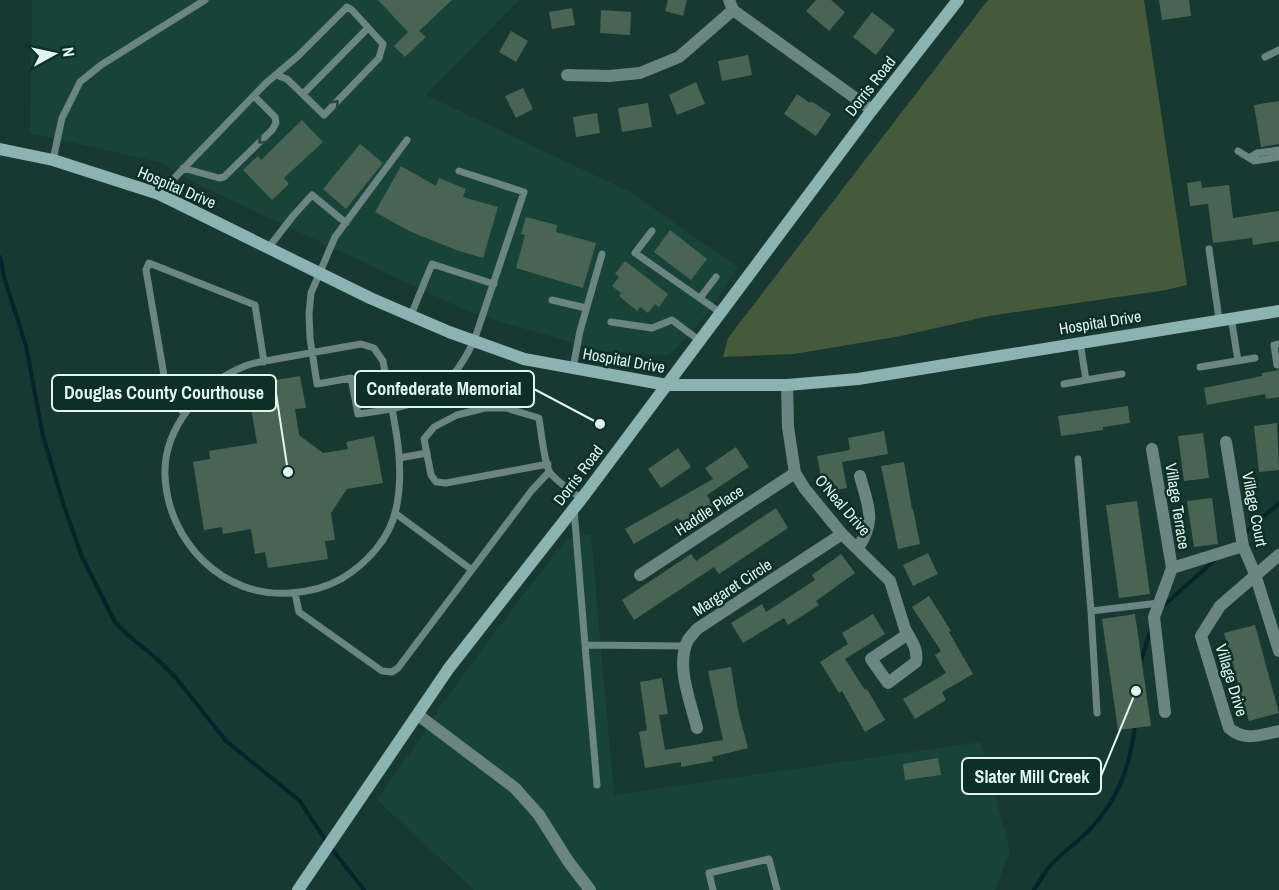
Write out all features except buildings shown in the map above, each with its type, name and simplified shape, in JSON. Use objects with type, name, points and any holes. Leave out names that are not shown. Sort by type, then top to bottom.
[{"type":"street","name":"Dorris Road","points":[[298,890],[449,668],[578,504],[872,110],[958,0]]},
{"type":"street","points":[[567,75],[609,76],[640,73],[679,57],[731,5],[872,110]]},
{"type":"street","name":"Hospital Drive","points":[[0,149],[53,160],[159,194],[370,298],[524,359],[667,385],[787,385],[858,380],[1225,318],[1279,311]]},
{"type":"street","name":"O'Neal Drive","points":[[787,385],[788,427],[795,473],[805,489],[842,534],[890,581],[908,634]]},
{"type":"street","name":"Village Court","points":[[1226,442],[1243,546],[1256,574],[1279,651]]},
{"type":"street","name":"Village Terrace","points":[[1152,449],[1172,568],[1154,617],[1165,712]]},
{"type":"street","name":"Haddle Place","points":[[640,575],[795,473]]},
{"type":"street","points":[[858,548],[866,536],[871,519],[861,476]]},
{"type":"street","name":"Margaret Circle","points":[[686,646],[697,629],[842,534]]},
{"type":"street","name":"Village Terrace","points":[[1172,568],[1243,546]]},
{"type":"street","name":"Village Drive","points":[[1279,555],[1220,606],[1201,636],[1229,728],[1238,736],[1250,738],[1279,731]]},
{"type":"street","points":[[686,646],[683,658],[684,675],[697,728]]},
{"type":"street","points":[[418,715],[515,788],[539,815],[568,861],[590,890]]},
{"type":"lane","points":[[53,160],[62,118],[80,82],[101,65],[205,0]]},
{"type":"lane","points":[[159,194],[254,96],[347,7],[383,44],[379,58],[324,115],[287,79],[276,75]]},
{"type":"lane","points":[[303,94],[368,28]]},
{"type":"lane","points":[[1265,57],[1279,50]]},
{"type":"lane","points":[[183,168],[219,178],[224,177],[272,130],[276,123],[275,117],[254,96]]},
{"type":"lane","points":[[407,140],[335,237],[311,294],[309,314],[317,384],[351,378],[358,414],[412,404],[432,395],[450,381],[463,363],[474,341],[524,192],[459,171]]},
{"type":"lane","points":[[1238,150],[1254,161],[1279,157]]},
{"type":"lane","points":[[1249,158],[1257,153],[1279,150]]},
{"type":"lane","points":[[269,247],[292,216],[312,195],[346,223]]},
{"type":"lane","points":[[652,231],[635,253],[721,313]]},
{"type":"lane","points":[[1209,249],[1225,318],[1238,361]]},
{"type":"lane","points":[[573,368],[586,308],[602,254]]},
{"type":"lane","points":[[185,413],[168,399],[146,270],[149,263],[255,305],[264,362]]},
{"type":"lane","points":[[411,315],[432,264],[494,284]]},
{"type":"lane","points":[[700,298],[716,277]]},
{"type":"lane","points":[[552,300],[586,308]]},
{"type":"lane","points":[[611,322],[652,328],[672,320],[700,341]]},
{"type":"lane","points":[[1080,342],[1086,380]]},
{"type":"lane","points":[[361,344],[374,348],[383,361],[401,471],[395,513],[375,552],[354,571],[336,582],[309,592],[261,593],[235,584],[210,569],[194,554],[174,518],[167,496],[165,474],[172,436],[185,413],[198,397],[224,376],[247,365],[312,352],[361,344]]},
{"type":"lane","points":[[1277,364],[1274,345],[1279,344]]},
{"type":"lane","points":[[1200,367],[1255,358]]},
{"type":"lane","points":[[1064,384],[1122,374]]},
{"type":"lane","points":[[548,468],[446,483],[436,482],[431,475],[424,439],[434,427],[457,415],[485,408],[506,408],[538,418],[548,468],[578,504],[585,645],[597,785]]},
{"type":"lane","points":[[399,458],[427,453]]},
{"type":"lane","points":[[1078,459],[1097,713]]},
{"type":"lane","points":[[296,592],[299,612],[382,671],[392,672],[398,668],[548,468]]},
{"type":"lane","points":[[395,513],[472,570]]},
{"type":"lane","points":[[1091,611],[1159,603]]},
{"type":"lane","points":[[585,645],[686,646]]},
{"type":"lane","points":[[713,890],[709,873],[769,859],[777,890]]},
{"type":"shaded area","points":[[32,0],[519,0],[426,95],[630,192],[738,267],[706,315],[667,356],[602,351],[465,310],[197,184],[159,162],[30,133]]},
{"type":"shaded area","points":[[988,0],[1144,0],[1187,285],[989,316],[901,336],[794,354],[723,357],[728,338]]},
{"type":"shaded area","points":[[591,534],[614,795],[981,742],[1010,851],[995,890],[474,890],[377,800],[437,714],[438,709],[529,587],[569,538]]},
{"type":"waterway","points":[[0,257],[26,346],[43,436],[64,506],[82,557],[115,622],[176,678],[226,741],[299,800],[328,844],[364,890]]},
{"type":"waterway","points":[[1244,534],[1279,503]]},
{"type":"waterway","points":[[1163,606],[1216,559]]},
{"type":"waterway","points":[[1141,661],[1151,628]]},
{"type":"waterway","points":[[1034,890],[1049,867],[1088,831],[1110,804],[1127,766],[1135,725]]},
{"type":"place","name":"Confederate Memorial","points":[[600,424]]},
{"type":"place","name":"Douglas County Courthouse","points":[[288,472]]},
{"type":"place","name":"Slater Mill Creek","points":[[1136,691]]}]
